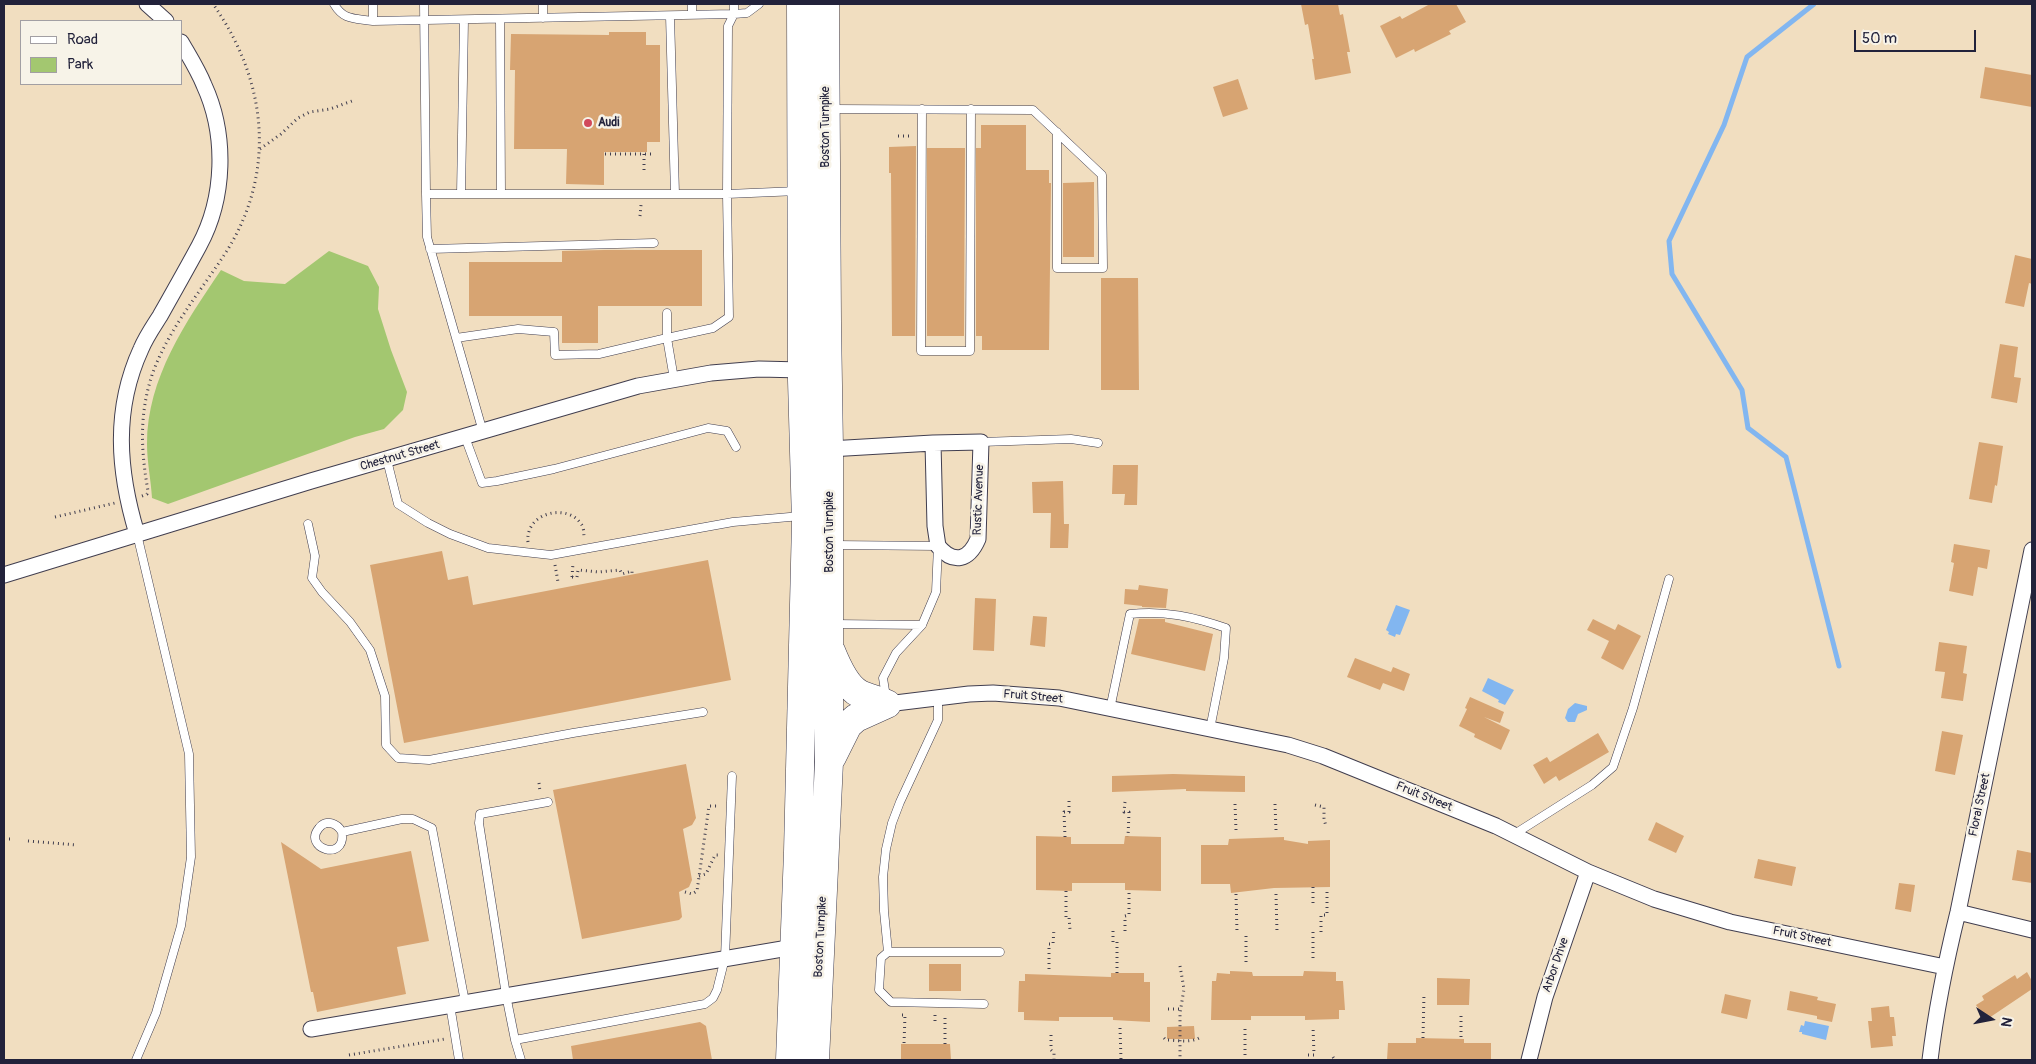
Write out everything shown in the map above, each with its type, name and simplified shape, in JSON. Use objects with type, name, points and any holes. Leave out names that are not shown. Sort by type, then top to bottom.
[{"type":"highway","name":"Boston Turnpike","points":[[790,1060],[806,515],[802,370],[801,4]]},
{"type":"highway","name":"Boston Turnpike","points":[[815,1060],[830,762],[830,449],[826,4]]},
{"type":"highway","points":[[830,635],[836,662],[848,683],[859,693],[887,704]]},
{"type":"highway","points":[[830,762],[848,725],[856,718],[887,704]]},
{"type":"street","points":[[147,4],[165,20]]},
{"type":"street","points":[[137,534],[129,507],[120,446],[122,414],[129,381],[141,348],[200,244],[213,214],[219,183],[220,147],[216,119],[205,86],[182,44]]},
{"type":"street","name":"Chestnut Street","points":[[4,575],[638,386],[674,379],[754,369],[802,370]]},
{"type":"street","points":[[830,449],[981,442]]},
{"type":"street","name":"Rustic Avenue","points":[[938,546],[942,551],[959,557],[968,556],[974,550],[978,539],[981,442]]},
{"type":"street","points":[[932,443],[935,526],[938,546]]},
{"type":"street","name":"Floral Street","points":[[1930,1060],[1945,966],[2028,596],[2032,550]]},
{"type":"street","name":"Fruit Street","points":[[887,704],[993,693],[1059,698],[1288,745],[1323,756],[1496,826],[1588,872],[1654,899],[1730,922],[1945,966]]},
{"type":"street","name":"Arbor Drive","points":[[1529,1060],[1545,997],[1588,872]]},
{"type":"street","points":[[1958,912],[2032,930]]},
{"type":"street","points":[[311,1029],[794,947]]},
{"type":"lane","points":[[334,4],[340,14],[351,18],[373,21],[734,14],[747,13],[759,4]]},
{"type":"lane","points":[[373,4],[373,21]]},
{"type":"lane","points":[[424,4],[427,237],[483,432]]},
{"type":"lane","points":[[543,4],[543,18]]},
{"type":"lane","points":[[692,4],[692,15]]},
{"type":"lane","points":[[456,338],[518,329],[554,332],[556,355],[599,354],[713,328],[729,317],[727,194],[728,26],[734,14],[734,4]]},
{"type":"lane","points":[[670,16],[675,194]]},
{"type":"lane","points":[[500,19],[500,194]]},
{"type":"lane","points":[[461,194],[464,20]]},
{"type":"lane","points":[[826,109],[1033,110],[1057,132],[1102,176],[1103,268],[1057,268],[1057,132]]},
{"type":"lane","points":[[922,109],[921,352],[970,351],[970,109]]},
{"type":"lane","points":[[426,194],[727,194],[802,191]]},
{"type":"lane","points":[[430,249],[654,243]]},
{"type":"lane","points":[[667,313],[667,338],[674,379]]},
{"type":"lane","points":[[465,437],[482,483],[554,469],[708,428],[727,431],[736,447]]},
{"type":"lane","points":[[981,442],[1071,439],[1098,443]]},
{"type":"lane","points":[[387,460],[398,504],[450,534],[488,548],[553,554],[733,522],[806,515]]},
{"type":"lane","points":[[308,524],[315,556],[312,578],[322,592],[350,622],[370,650],[385,696],[386,745],[398,758],[429,760],[573,733],[703,712]]},
{"type":"lane","points":[[136,1060],[156,1013],[181,926],[191,857],[189,754],[137,534]]},
{"type":"lane","points":[[830,545],[938,546],[936,592],[922,625],[896,653],[883,678],[887,704]]},
{"type":"lane","points":[[1513,835],[1592,785],[1613,767],[1634,708],[1669,579]]},
{"type":"lane","points":[[1110,709],[1130,614],[1150,611],[1192,617],[1226,628],[1224,658],[1210,729]]},
{"type":"lane","points":[[830,635],[922,625]]},
{"type":"lane","points":[[888,952],[883,877],[886,849],[892,823],[938,720],[938,698]]},
{"type":"lane","points":[[516,1040],[704,1004],[713,998],[717,990],[725,958],[732,776]]},
{"type":"lane","points":[[521,1060],[506,995],[479,823],[480,814],[548,802]]},
{"type":"lane","points":[[342,832],[402,819],[413,819],[432,828],[466,1002]]},
{"type":"lane","points":[[984,1004],[891,1002],[879,990],[881,958],[888,952],[1000,952]]},
{"type":"lane","points":[[450,1005],[459,1060]]},
{"type":"path","points":[[260,149],[281,134],[298,118],[310,112],[330,109],[352,101]]},
{"type":"path","points":[[605,154],[652,154]]},
{"type":"path","points":[[644,154],[644,170]]},
{"type":"path","points":[[640,216],[641,202]]},
{"type":"path","points":[[55,517],[117,503]]},
{"type":"path","points":[[530,553],[528,536],[532,523],[539,516],[562,513],[574,517],[582,524],[586,548]]},
{"type":"path","points":[[553,554],[558,582]]},
{"type":"path","points":[[572,577],[577,577],[578,570],[599,572],[620,570],[622,574],[632,571],[632,573]]},
{"type":"path","points":[[1064,837],[1064,812],[1069,812],[1069,801]]},
{"type":"path","points":[[1125,802],[1124,812],[1128,812],[1128,836]]},
{"type":"path","points":[[1235,804],[1236,830]]},
{"type":"path","points":[[1275,804],[1276,830]]},
{"type":"path","points":[[1315,805],[1324,807],[1326,827]]},
{"type":"path","points":[[685,892],[692,894],[697,891],[709,806],[731,806]]},
{"type":"path","points":[[4,839],[10,839]]},
{"type":"path","points":[[28,841],[77,846]]},
{"type":"path","points":[[699,876],[706,874],[715,856],[729,854]]},
{"type":"path","points":[[1313,887],[1313,904]]},
{"type":"path","points":[[1125,931],[1125,916],[1129,915],[1129,890]]},
{"type":"path","points":[[1066,891],[1066,917],[1070,917],[1070,930]]},
{"type":"path","points":[[1321,932],[1321,915],[1327,915],[1327,891]]},
{"type":"path","points":[[1236,894],[1237,932]]},
{"type":"path","points":[[1276,894],[1277,932]]},
{"type":"path","points":[[1049,969],[1049,944],[1054,944],[1054,930]]},
{"type":"path","points":[[1113,931],[1113,942],[1117,942],[1117,973]]},
{"type":"path","points":[[1246,932],[1246,962]]},
{"type":"path","points":[[1313,932],[1313,961]]},
{"type":"path","points":[[1180,966],[1184,989],[1180,1009],[1180,1060]]},
{"type":"path","points":[[1423,1038],[1424,993]]},
{"type":"path","points":[[901,1002],[901,1015],[905,1015],[904,1044]]},
{"type":"path","points":[[945,1044],[945,1016],[949,1016],[950,1003]]},
{"type":"path","points":[[1168,1010],[1180,1009]]},
{"type":"path","points":[[1460,1037],[1461,1013]]},
{"type":"path","points":[[1245,1026],[1245,1060]]},
{"type":"path","points":[[1308,1060],[1308,1055],[1314,1055],[1314,1026]]},
{"type":"path","points":[[1120,1028],[1121,1060]]},
{"type":"path","points":[[1051,1035],[1051,1050],[1054,1053],[1054,1060]]},
{"type":"path","points":[[349,1056],[455,1037]]},
{"type":"path","points":[[1164,1038],[1166,1040],[1195,1040],[1199,1038]]},
{"type":"green space","points":[[329,251],[368,266],[379,287],[378,309],[407,392],[403,410],[384,429],[355,437],[168,504],[152,498],[147,444],[154,396],[161,374],[182,331],[221,270],[244,281],[285,284]]},
{"type":"water","points":[[1396,605],[1410,610],[1400,635],[1396,634],[1395,637],[1388,634],[1389,632],[1386,630]]},
{"type":"water","points":[[1488,678],[1514,690],[1505,705],[1482,691]]},
{"type":"water","points":[[1575,703],[1587,706],[1587,710],[1578,714],[1575,722],[1568,722],[1565,718],[1568,709]]},
{"type":"water","points":[[1805,1021],[1829,1026],[1826,1040],[1799,1032],[1801,1025],[1804,1026]]},
{"type":"building","points":[[1301,4],[1338,4],[1340,15],[1343,14],[1350,52],[1347,52],[1351,73],[1315,80],[1312,59],[1314,59],[1308,24],[1305,25]]},
{"type":"building","points":[[1430,4],[1456,4],[1466,22],[1449,31],[1451,34],[1415,52],[1414,49],[1396,58],[1380,26],[1400,16],[1402,19]]},
{"type":"building","name":"Audi","points":[[609,32],[646,32],[646,45],[660,45],[660,142],[647,142],[647,152],[604,152],[604,185],[566,184],[567,149],[514,149],[515,70],[510,70],[511,34],[609,35]]},
{"type":"building","points":[[1985,67],[2032,75],[2032,107],[1980,98]]},
{"type":"building","points":[[1238,79],[1248,109],[1223,117],[1213,87]]},
{"type":"building","points":[[981,125],[1026,125],[1026,170],[1049,170],[1049,183],[1051,183],[1049,350],[982,350],[982,336],[976,336],[976,148],[981,148]]},
{"type":"building","points":[[916,146],[915,336],[892,336],[891,173],[889,173],[889,147]]},
{"type":"building","points":[[927,148],[965,148],[964,336],[927,336]]},
{"type":"building","points":[[1094,182],[1094,257],[1063,257],[1063,183]]},
{"type":"building","points":[[702,250],[702,306],[598,306],[598,343],[562,343],[562,316],[469,316],[469,262],[562,262],[562,251]]},
{"type":"building","points":[[2015,255],[2032,259],[2032,284],[2029,283],[2024,307],[2005,303]]},
{"type":"building","points":[[1101,278],[1138,278],[1139,390],[1101,390]]},
{"type":"building","points":[[2000,344],[2018,347],[2014,377],[2021,378],[2017,403],[1991,398]]},
{"type":"building","points":[[1979,442],[2003,446],[1997,486],[1995,485],[1992,503],[1969,499]]},
{"type":"building","points":[[1113,465],[1138,465],[1137,505],[1124,505],[1125,494],[1112,494]]},
{"type":"building","points":[[1063,481],[1064,524],[1069,524],[1068,548],[1050,548],[1051,513],[1033,513],[1032,482]]},
{"type":"building","points":[[1954,544],[1990,550],[1987,569],[1978,567],[1973,596],[1949,591],[1954,563],[1951,562]]},
{"type":"building","points":[[442,551],[448,580],[468,576],[473,605],[708,560],[731,680],[404,743],[370,565]]},
{"type":"building","points":[[1139,585],[1168,589],[1166,608],[1124,604],[1125,589],[1138,590]]},
{"type":"building","points":[[975,598],[996,599],[994,651],[973,650]]},
{"type":"building","points":[[1033,616],[1047,617],[1045,647],[1030,645]]},
{"type":"building","points":[[1139,619],[1165,619],[1165,622],[1213,634],[1205,671],[1131,654]]},
{"type":"building","points":[[1593,619],[1615,630],[1618,624],[1641,636],[1623,670],[1601,658],[1609,641],[1587,630]]},
{"type":"building","points":[[1939,642],[1967,646],[1963,673],[1967,674],[1963,701],[1941,698],[1945,672],[1935,671]]},
{"type":"building","points":[[1355,658],[1391,672],[1393,667],[1410,674],[1404,691],[1383,683],[1380,690],[1347,677]]},
{"type":"building","points":[[1470,697],[1504,712],[1500,723],[1484,717],[1510,730],[1501,750],[1474,737],[1475,734],[1459,726]]},
{"type":"building","points":[[1942,731],[1963,735],[1955,775],[1935,771]]},
{"type":"building","points":[[1598,733],[1609,752],[1559,781],[1556,776],[1544,784],[1533,765],[1547,757],[1550,762]]},
{"type":"building","points":[[686,764],[696,818],[692,825],[683,829],[692,880],[689,887],[679,892],[682,917],[679,920],[582,939],[553,790]]},
{"type":"building","points":[[1173,774],[1245,776],[1245,792],[1186,791],[1186,789],[1112,792],[1112,776]]},
{"type":"building","points":[[1656,822],[1684,836],[1676,853],[1648,840]]},
{"type":"building","points":[[1036,836],[1071,837],[1071,844],[1124,844],[1125,836],[1161,837],[1161,891],[1125,890],[1125,883],[1072,883],[1072,891],[1036,890]]},
{"type":"building","points":[[1284,837],[1284,840],[1308,844],[1308,841],[1330,840],[1330,887],[1274,888],[1231,893],[1230,884],[1201,884],[1201,845],[1228,845],[1229,839]]},
{"type":"building","points":[[281,842],[321,869],[411,851],[429,941],[397,947],[406,994],[317,1012],[313,992],[311,992]]},
{"type":"building","points":[[2017,850],[2032,853],[2032,883],[2012,880]]},
{"type":"building","points":[[1758,859],[1796,867],[1792,886],[1754,878]]},
{"type":"building","points":[[1899,883],[1915,885],[1911,912],[1895,909]]},
{"type":"building","points":[[929,964],[961,964],[961,991],[929,991]]},
{"type":"building","points":[[1230,971],[1252,972],[1253,976],[1303,976],[1304,971],[1336,972],[1336,981],[1343,981],[1345,1010],[1339,1010],[1339,1019],[1305,1020],[1305,1016],[1251,1016],[1251,1020],[1211,1020],[1212,981],[1216,981],[1217,973],[1230,974]]},
{"type":"building","points":[[2027,972],[2032,981],[2032,989],[1986,1020],[1976,1005],[1984,1000],[1982,996],[2015,975],[2017,979]]},
{"type":"building","points":[[1111,973],[1144,973],[1144,982],[1150,982],[1150,1022],[1113,1020],[1113,1017],[1059,1017],[1059,1021],[1024,1020],[1024,1012],[1018,1012],[1019,981],[1025,981],[1025,974],[1111,977]]},
{"type":"building","points":[[1437,978],[1470,979],[1469,1005],[1437,1005]]},
{"type":"building","points":[[1790,991],[1818,997],[1817,1000],[1836,1004],[1832,1022],[1817,1019],[1817,1016],[1787,1010]]},
{"type":"building","points":[[1725,994],[1751,1000],[1747,1019],[1721,1013]]},
{"type":"building","points":[[1889,1006],[1890,1017],[1894,1017],[1896,1036],[1892,1036],[1893,1046],[1871,1048],[1868,1021],[1872,1021],[1871,1008]]},
{"type":"building","points":[[700,1022],[706,1026],[712,1060],[573,1060],[571,1046]]},
{"type":"building","points":[[1194,1026],[1195,1039],[1167,1039],[1167,1027]]},
{"type":"building","points":[[1416,1038],[1464,1039],[1464,1043],[1491,1043],[1491,1060],[1387,1060],[1388,1043],[1416,1043]]},
{"type":"building","points":[[901,1044],[950,1044],[951,1060],[901,1060]]},
{"type":"waterway","points":[[1814,4],[1747,57],[1724,125],[1669,241],[1672,274],[1742,390],[1748,428],[1786,457],[1839,666]]},
{"type":"place","name":"Audi","points":[[588,123]]}]
